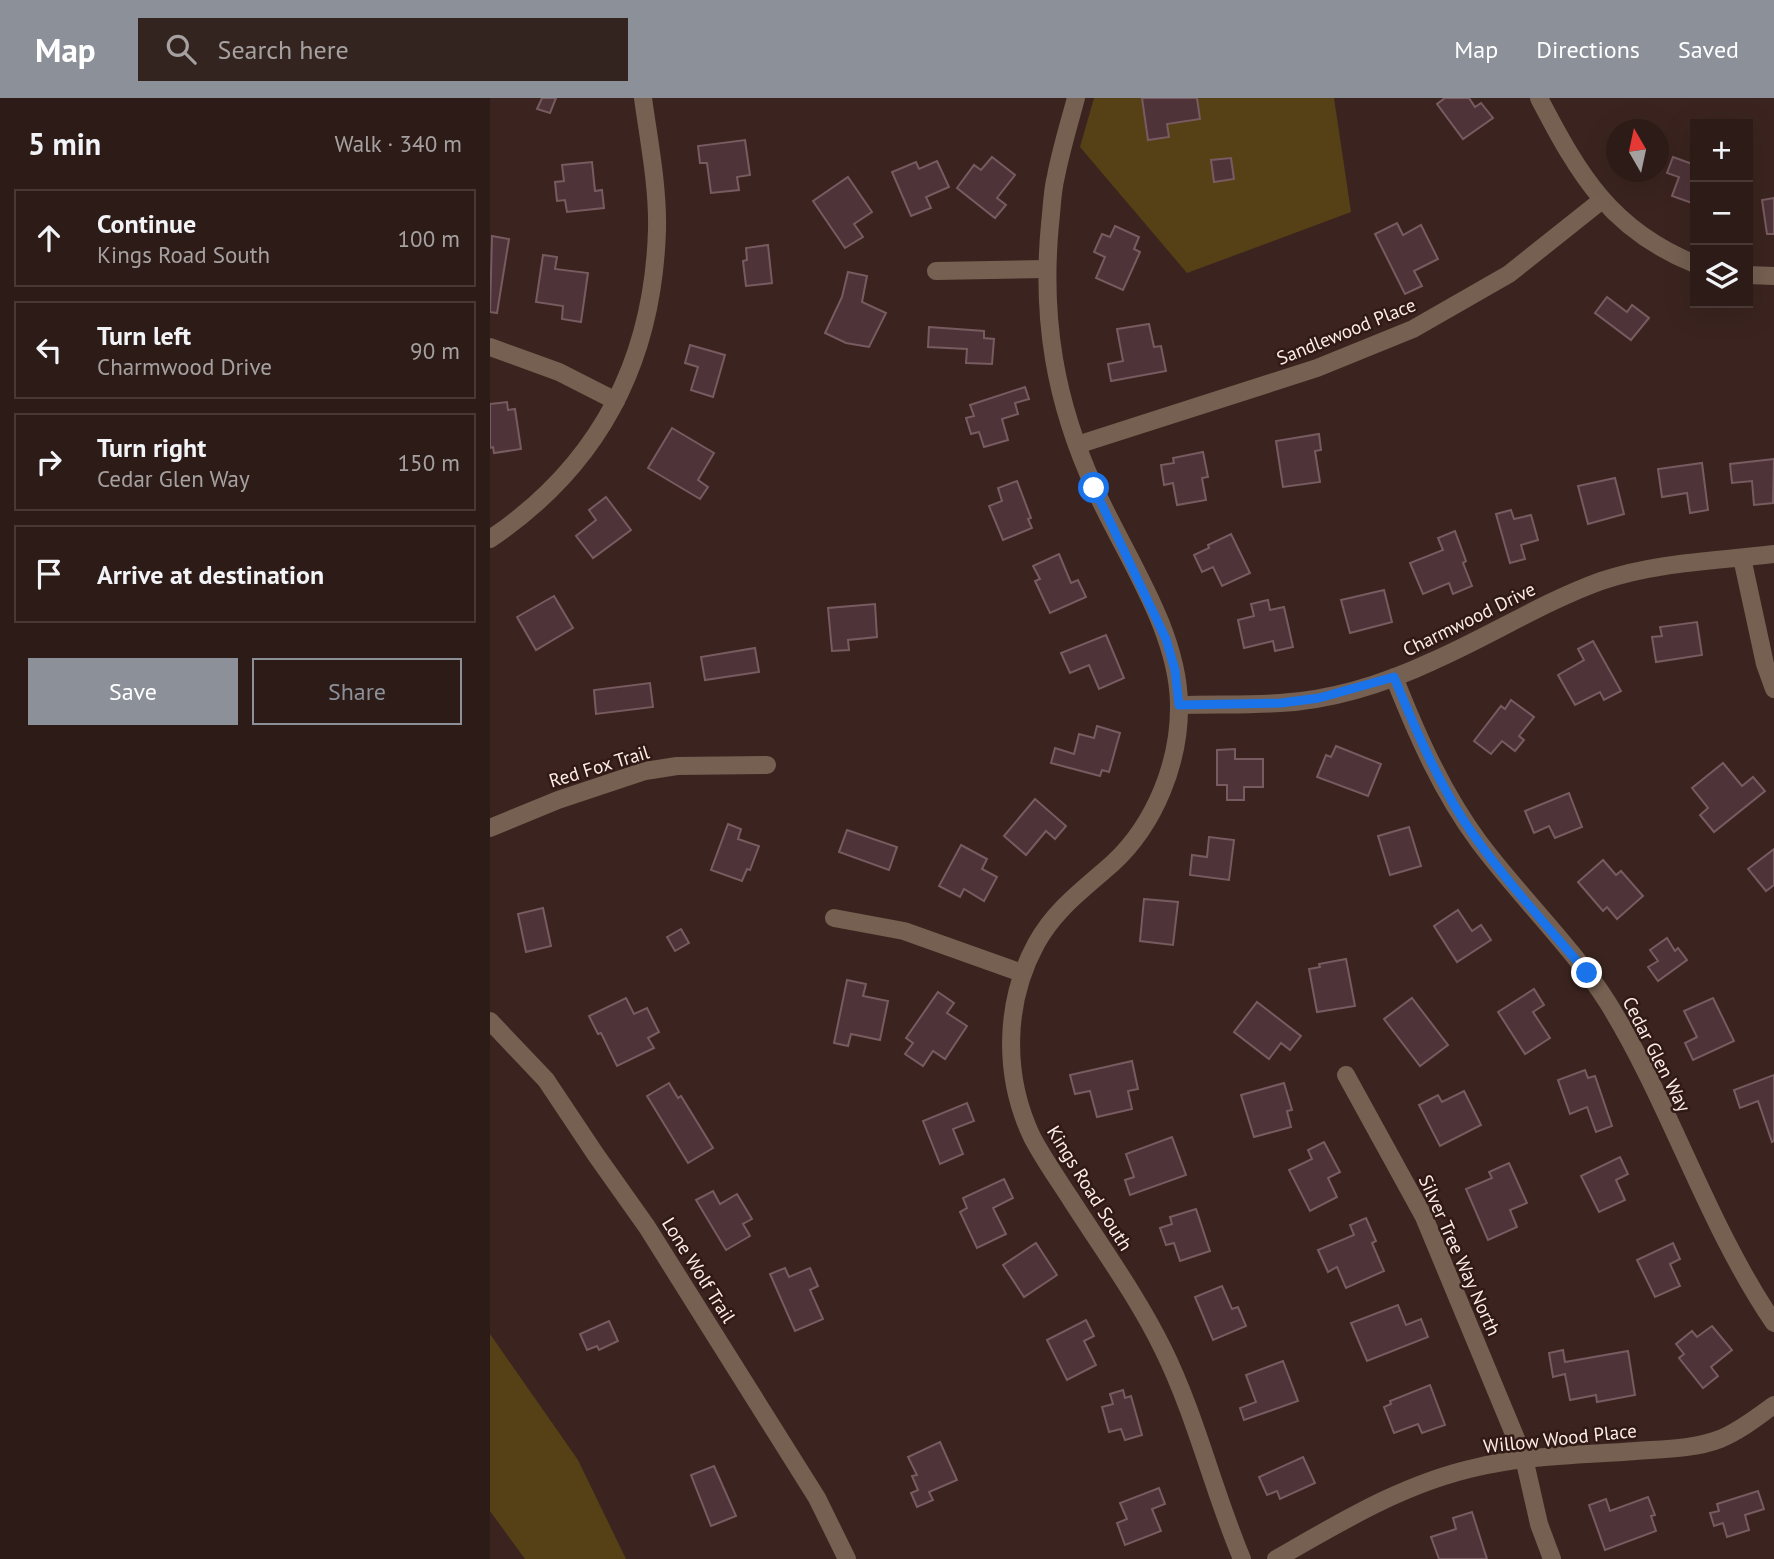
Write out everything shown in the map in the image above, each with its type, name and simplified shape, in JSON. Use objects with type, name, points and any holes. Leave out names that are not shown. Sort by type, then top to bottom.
[{"type":"street","points":[[490,539],[529,510],[563,476],[593,439],[637,354],[654,276],[657,228],[655,180],[643,98]]},
{"type":"street","name":"Kings Road South","points":[[1076,98],[1055,179],[1046,269],[1047,314],[1052,353],[1060,392],[1094,488],[1166,639],[1175,670],[1179,705],[1170,769],[1150,816],[1140,832],[1115,860],[1076,892],[1053,917],[1022,973],[1011,1035],[1015,1086],[1033,1138],[1142,1310],[1164,1351],[1242,1559]]},
{"type":"street","points":[[1539,98],[1562,143],[1602,200],[1647,240],[1690,262]]},
{"type":"street","name":"Sandlewood Place","points":[[1077,445],[1317,368],[1413,329],[1509,274],[1602,200]]},
{"type":"street","points":[[936,271],[1046,269]]},
{"type":"street","points":[[1753,275],[1774,276]]},
{"type":"street","points":[[490,347],[559,372],[615,401]]},
{"type":"street","name":"Charmwood Drive","points":[[1179,705],[1281,703],[1319,698],[1394,677],[1432,662],[1554,601],[1603,580],[1664,567],[1774,554]]},
{"type":"street","points":[[1742,558],[1765,664],[1774,689]]},
{"type":"street","name":"Cedar Glen Way","points":[[1394,677],[1425,749],[1462,817],[1500,869],[1587,973],[1636,1050],[1720,1231],[1774,1323]]},
{"type":"street","name":"Red Fox Trail","points":[[490,828],[558,800],[645,771],[677,766],[767,765]]},
{"type":"street","points":[[834,918],[905,931],[1022,973]]},
{"type":"street","name":"Lone Wolf Trail","points":[[490,1021],[546,1080],[647,1227],[817,1498],[847,1559]]},
{"type":"street","name":"Silver Tree Way North","points":[[1346,1075],[1424,1217],[1524,1458],[1539,1524],[1552,1559]]},
{"type":"street","name":"Willow Wood Place","points":[[1276,1559],[1395,1493],[1438,1477],[1478,1466],[1524,1458],[1699,1445],[1738,1431],[1774,1405]]},
{"type":"shaded area","points":[[1094,98],[1334,98],[1351,212],[1187,273],[1080,147]]},
{"type":"shaded area","points":[[490,1334],[578,1460],[626,1559],[525,1559],[490,1511]]},
{"type":"building","points":[[542,98],[556,98],[550,113],[537,109]]},
{"type":"building","points":[[1142,98],[1197,98],[1200,119],[1167,124],[1169,137],[1148,140]]},
{"type":"building","points":[[1445,98],[1469,98],[1475,107],[1481,103],[1493,118],[1463,139],[1437,104]]},
{"type":"building","points":[[745,140],[750,175],[737,177],[739,190],[711,193],[707,163],[700,163],[698,146]]},
{"type":"building","points":[[992,157],[1015,175],[997,198],[1006,205],[995,218],[957,188],[974,165],[981,170]]},
{"type":"building","points":[[1673,157],[1690,163],[1690,202],[1672,196],[1679,177],[1669,174]]},
{"type":"building","points":[[1231,158],[1234,179],[1214,182],[1211,160]]},
{"type":"building","points":[[937,161],[949,187],[926,197],[931,208],[911,216],[892,172],[916,162],[919,169]]},
{"type":"building","points":[[592,162],[595,191],[602,190],[604,208],[567,212],[565,200],[557,201],[555,182],[564,181],[562,165]]},
{"type":"building","points":[[848,177],[872,212],[854,224],[863,237],[845,248],[813,201]]},
{"type":"building","points":[[1774,198],[1774,234],[1767,234],[1762,200]]},
{"type":"building","points":[[1397,223],[1403,235],[1421,225],[1438,259],[1414,271],[1422,286],[1405,294],[1375,234]]},
{"type":"building","points":[[1115,226],[1139,237],[1134,249],[1140,252],[1123,290],[1096,278],[1105,257],[1094,252],[1102,234],[1110,237]]},
{"type":"building","points":[[492,236],[509,239],[497,313],[490,312]]},
{"type":"building","points":[[768,245],[772,283],[746,286],[743,261],[747,260],[746,248]]},
{"type":"building","points":[[543,255],[557,257],[555,269],[588,273],[581,322],[562,319],[563,306],[536,302]]},
{"type":"building","points":[[848,272],[867,276],[862,302],[886,313],[869,347],[846,343],[825,333],[842,297]]},
{"type":"building","points":[[1607,297],[1627,312],[1632,305],[1649,318],[1631,340],[1595,313]]},
{"type":"building","points":[[1149,324],[1154,347],[1161,346],[1166,371],[1111,381],[1108,364],[1123,361],[1117,329]]},
{"type":"building","points":[[929,327],[984,331],[984,338],[994,339],[992,364],[966,363],[967,349],[928,347]]},
{"type":"building","points":[[690,345],[725,355],[713,397],[691,390],[698,367],[685,363]]},
{"type":"building","points":[[1025,387],[1029,399],[1015,403],[1018,414],[1002,419],[1008,440],[984,447],[979,432],[971,434],[966,418],[974,416],[970,405]]},
{"type":"building","points":[[507,402],[508,410],[515,409],[521,449],[494,453],[493,447],[490,448],[490,404]]},
{"type":"building","points":[[672,428],[714,453],[698,480],[708,487],[700,499],[648,468]]},
{"type":"building","points":[[1319,434],[1321,450],[1315,451],[1320,482],[1283,487],[1276,441]]},
{"type":"building","points":[[1203,452],[1208,477],[1202,478],[1206,500],[1177,505],[1173,483],[1164,485],[1161,465],[1174,463],[1173,458]]},
{"type":"building","points":[[1774,459],[1773,503],[1754,505],[1752,481],[1732,483],[1730,464]]},
{"type":"building","points":[[1702,463],[1708,510],[1690,513],[1687,493],[1662,497],[1658,469]]},
{"type":"building","points":[[1615,478],[1624,514],[1588,524],[1578,486]]},
{"type":"building","points":[[1017,481],[1032,528],[1003,540],[989,506],[1002,501],[998,488]]},
{"type":"building","points":[[606,497],[631,530],[593,558],[576,536],[596,520],[589,510]]},
{"type":"building","points":[[1511,510],[1514,519],[1531,515],[1538,540],[1521,545],[1525,559],[1510,563],[1496,514]]},
{"type":"building","points":[[1455,531],[1472,586],[1453,594],[1449,583],[1423,594],[1410,563],[1443,550],[1438,538]]},
{"type":"building","points":[[1231,534],[1250,573],[1222,586],[1213,567],[1202,572],[1194,555]]},
{"type":"building","points":[[1059,554],[1071,583],[1078,580],[1086,597],[1050,613],[1035,581],[1040,579],[1033,566]]},
{"type":"building","points":[[1384,590],[1392,622],[1350,633],[1341,600]]},
{"type":"building","points":[[554,596],[573,628],[536,650],[517,617]]},
{"type":"building","points":[[1268,600],[1270,610],[1284,607],[1293,647],[1275,651],[1273,641],[1244,648],[1238,620],[1254,616],[1251,604]]},
{"type":"building","points":[[875,604],[877,637],[848,640],[849,650],[832,651],[828,608]]},
{"type":"building","points":[[1697,622],[1702,655],[1656,662],[1652,637],[1662,636],[1660,627]]},
{"type":"building","points":[[1106,635],[1124,678],[1099,689],[1089,665],[1070,673],[1061,653]]},
{"type":"building","points":[[1593,641],[1621,691],[1604,700],[1600,692],[1575,705],[1558,675],[1584,660],[1578,649]]},
{"type":"building","points":[[755,648],[759,672],[705,680],[701,657]]},
{"type":"building","points":[[650,683],[653,707],[596,714],[594,690]]},
{"type":"building","points":[[1511,700],[1534,717],[1519,736],[1524,740],[1515,751],[1502,741],[1491,754],[1474,741],[1501,706],[1505,709]]},
{"type":"building","points":[[1097,726],[1120,733],[1109,772],[1102,770],[1100,776],[1051,763],[1055,748],[1074,754],[1079,734],[1094,738]]},
{"type":"building","points":[[1336,746],[1381,764],[1368,796],[1317,777],[1326,755],[1331,757]]},
{"type":"building","points":[[1235,749],[1235,759],[1263,759],[1263,787],[1244,787],[1244,800],[1227,800],[1227,785],[1217,785],[1217,750]]},
{"type":"building","points":[[1723,763],[1742,786],[1753,777],[1765,791],[1714,832],[1700,815],[1708,808],[1692,788]]},
{"type":"building","points":[[1569,793],[1582,827],[1555,838],[1549,826],[1534,833],[1525,811]]},
{"type":"building","points":[[1035,799],[1066,826],[1055,839],[1046,831],[1026,855],[1004,836]]},
{"type":"building","points":[[728,824],[741,829],[738,839],[759,846],[750,870],[747,869],[742,881],[711,870]]},
{"type":"building","points":[[1409,827],[1421,866],[1390,875],[1378,836]]},
{"type":"building","points":[[847,830],[897,847],[889,870],[839,852]]},
{"type":"building","points":[[1209,837],[1234,840],[1229,880],[1190,875],[1192,855],[1207,857]]},
{"type":"building","points":[[961,845],[987,859],[982,869],[997,877],[984,901],[964,889],[960,897],[939,886]]},
{"type":"building","points":[[1774,849],[1774,885],[1766,891],[1748,869]]},
{"type":"building","points":[[1603,860],[1616,875],[1621,871],[1643,896],[1617,919],[1607,907],[1603,911],[1578,882]]},
{"type":"building","points":[[1144,899],[1178,902],[1173,945],[1140,941]]},
{"type":"building","points":[[543,908],[551,946],[526,952],[518,914]]},
{"type":"building","points":[[1458,910],[1472,931],[1481,925],[1491,940],[1457,962],[1434,926]]},
{"type":"building","points":[[681,929],[689,943],[675,951],[667,937]]},
{"type":"building","points":[[1667,938],[1675,951],[1678,948],[1687,960],[1658,981],[1648,967],[1658,961],[1650,950]]},
{"type":"building","points":[[1346,959],[1355,1006],[1317,1012],[1309,969],[1320,967],[1319,964]]},
{"type":"building","points":[[847,980],[866,984],[863,996],[888,1001],[880,1040],[851,1034],[848,1046],[834,1043]]},
{"type":"building","points":[[1534,989],[1544,1005],[1533,1012],[1550,1038],[1525,1054],[1498,1012]]},
{"type":"building","points":[[938,992],[954,1003],[947,1013],[967,1026],[945,1059],[933,1051],[923,1066],[905,1054],[913,1043],[906,1038]]},
{"type":"building","points":[[626,998],[634,1014],[647,1008],[659,1032],[648,1038],[654,1048],[617,1066],[601,1033],[598,1034],[589,1016]]},
{"type":"building","points":[[1412,998],[1448,1045],[1420,1066],[1384,1019]]},
{"type":"building","points":[[1713,998],[1734,1041],[1693,1060],[1685,1043],[1697,1037],[1684,1011]]},
{"type":"building","points":[[1257,1002],[1301,1036],[1290,1050],[1281,1043],[1269,1059],[1234,1032]]},
{"type":"building","points":[[1132,1061],[1138,1089],[1128,1091],[1132,1109],[1097,1117],[1090,1091],[1075,1094],[1070,1075]]},
{"type":"building","points":[[1585,1070],[1588,1078],[1595,1076],[1612,1126],[1596,1132],[1587,1107],[1570,1114],[1558,1080]]},
{"type":"building","points":[[1774,1075],[1772,1142],[1758,1101],[1740,1108],[1734,1090]]},
{"type":"building","points":[[669,1083],[678,1098],[681,1096],[713,1148],[688,1163],[647,1096]]},
{"type":"building","points":[[1284,1083],[1292,1110],[1287,1111],[1291,1127],[1254,1137],[1241,1095]]},
{"type":"building","points":[[1464,1091],[1481,1125],[1440,1146],[1419,1105],[1438,1095],[1442,1102]]},
{"type":"building","points":[[967,1103],[974,1121],[953,1129],[963,1154],[940,1164],[923,1121]]},
{"type":"building","points":[[1172,1137],[1186,1175],[1130,1195],[1125,1180],[1134,1177],[1126,1154]]},
{"type":"building","points":[[1324,1142],[1340,1172],[1328,1178],[1337,1197],[1310,1211],[1289,1170],[1312,1159],[1308,1150]]},
{"type":"building","points":[[1620,1157],[1628,1174],[1616,1180],[1625,1200],[1599,1212],[1581,1176]]},
{"type":"building","points":[[1509,1163],[1527,1203],[1510,1210],[1517,1227],[1488,1240],[1466,1189],[1492,1178],[1489,1172]]},
{"type":"building","points":[[1004,1179],[1013,1198],[993,1208],[1006,1234],[977,1248],[960,1212],[967,1208],[963,1198]]},
{"type":"building","points":[[713,1191],[720,1204],[737,1194],[752,1219],[743,1224],[750,1236],[726,1250],[696,1200]]},
{"type":"building","points":[[1196,1209],[1210,1251],[1180,1261],[1174,1243],[1166,1245],[1160,1228],[1172,1224],[1170,1217]]},
{"type":"building","points":[[1366,1218],[1376,1241],[1372,1243],[1384,1271],[1346,1288],[1337,1267],[1328,1272],[1318,1250],[1354,1235],[1350,1225]]},
{"type":"building","points":[[1036,1243],[1057,1275],[1024,1297],[1003,1265]]},
{"type":"building","points":[[1673,1243],[1680,1259],[1670,1264],[1680,1286],[1655,1297],[1637,1260]]},
{"type":"building","points":[[785,1268],[789,1277],[810,1268],[818,1286],[810,1290],[823,1319],[795,1331],[770,1274]]},
{"type":"building","points":[[1222,1286],[1232,1309],[1238,1307],[1246,1326],[1213,1340],[1195,1297]]},
{"type":"building","points":[[1398,1305],[1406,1325],[1421,1319],[1428,1337],[1367,1361],[1351,1323]]},
{"type":"building","points":[[1086,1320],[1094,1336],[1084,1341],[1096,1365],[1067,1380],[1047,1340]]},
{"type":"building","points":[[609,1321],[618,1341],[599,1350],[597,1346],[587,1350],[580,1334]]},
{"type":"building","points":[[1712,1326],[1732,1350],[1711,1367],[1718,1376],[1703,1388],[1679,1358],[1684,1354],[1676,1344],[1692,1331],[1697,1337]]},
{"type":"building","points":[[1563,1350],[1565,1362],[1628,1351],[1635,1395],[1597,1402],[1596,1395],[1570,1400],[1565,1374],[1553,1377],[1549,1353]]},
{"type":"building","points":[[1283,1361],[1298,1401],[1244,1420],[1240,1408],[1256,1402],[1246,1375]]},
{"type":"building","points":[[1430,1385],[1445,1425],[1422,1433],[1418,1424],[1394,1433],[1384,1407],[1391,1404],[1390,1401]]},
{"type":"building","points":[[1123,1390],[1125,1398],[1131,1396],[1142,1435],[1125,1440],[1121,1429],[1109,1432],[1102,1407],[1113,1404],[1110,1394]]},
{"type":"building","points":[[940,1442],[957,1480],[929,1492],[933,1500],[917,1507],[911,1493],[918,1490],[912,1476],[917,1475],[908,1457]]},
{"type":"building","points":[[1303,1457],[1315,1483],[1280,1499],[1277,1491],[1267,1495],[1259,1477]]},
{"type":"building","points":[[714,1466],[736,1516],[711,1526],[691,1475]]},
{"type":"building","points":[[1159,1488],[1165,1504],[1152,1509],[1161,1531],[1125,1545],[1117,1523],[1127,1519],[1120,1503]]},
{"type":"building","points":[[1758,1491],[1764,1509],[1745,1515],[1749,1530],[1727,1537],[1723,1523],[1714,1526],[1710,1513],[1719,1511],[1717,1504]]},
{"type":"building","points":[[1648,1497],[1655,1515],[1651,1516],[1656,1531],[1605,1550],[1589,1505],[1606,1499],[1610,1511]]},
{"type":"building","points":[[1472,1512],[1487,1559],[1439,1559],[1431,1537],[1456,1529],[1453,1518]]},
{"type":"route","points":[[1094,488],[1149,598],[1166,639],[1175,670],[1179,705],[1281,703],[1319,698],[1394,677],[1435,770],[1462,817],[1500,869],[1587,973]]}]
